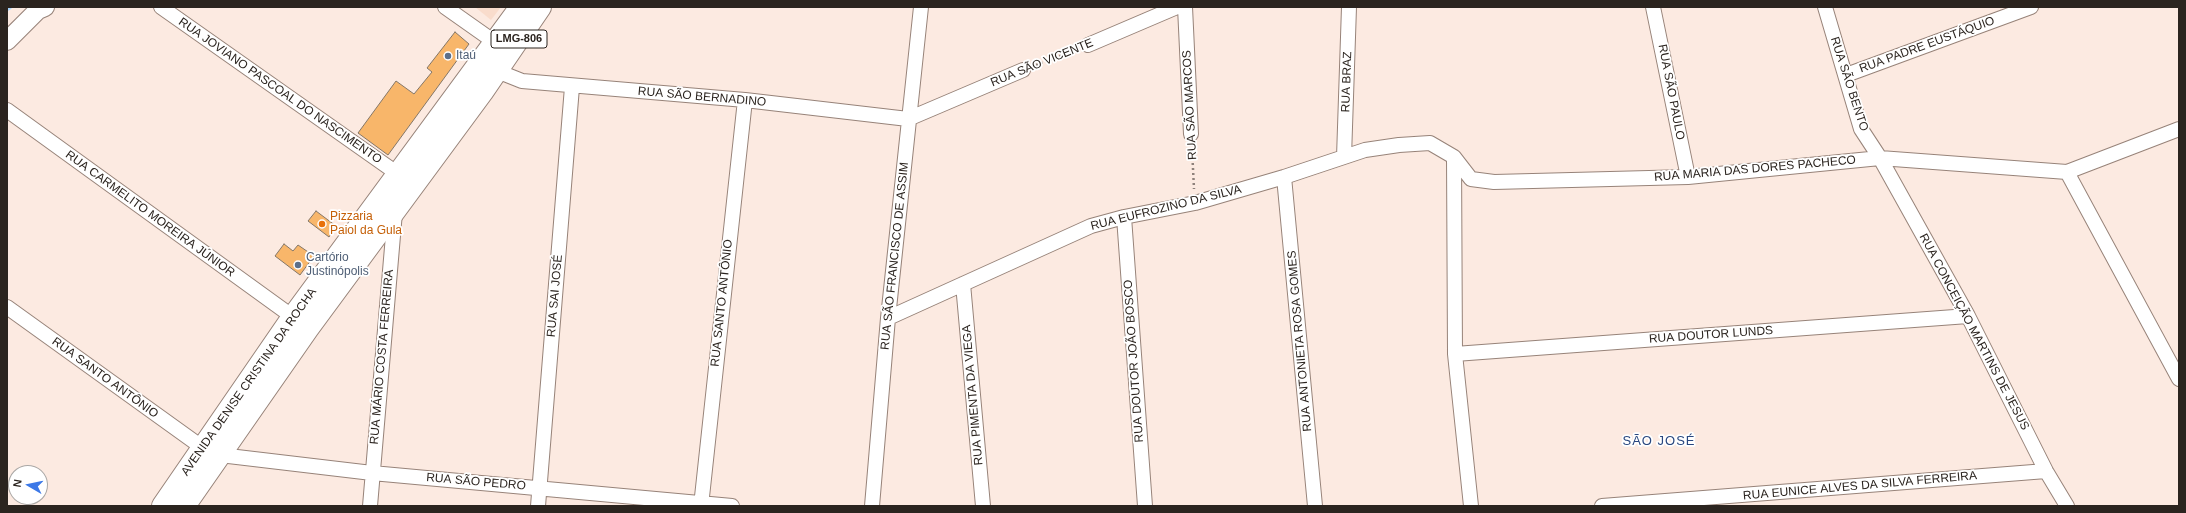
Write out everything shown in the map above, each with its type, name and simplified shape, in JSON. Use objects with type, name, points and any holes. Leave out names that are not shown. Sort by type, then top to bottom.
[{"type":"highway","name":"AVENIDA DENISE CRISTINA DA ROCHA","points":[[184,506],[211,451],[294,318],[521,7]]},
{"type":"highway","name":"AVENIDA DENISE CRISTINA DA ROCHA","points":[[163,506],[211,451],[308,328],[497,71],[540,7]]},
{"type":"street","points":[[7,41],[38,10],[45,7]]},
{"type":"street","name":"RUA JOVIANO PASCOAL DO NASCIMENTO","points":[[161,7],[398,174]]},
{"type":"street","points":[[445,7],[496,43]]},
{"type":"street","name":"RUA SÃO FRANCISCO DE ASSIM","points":[[872,506],[888,318],[921,7]]},
{"type":"street","name":"RUA SÃO VICENTE","points":[[1088,45],[1176,7]]},
{"type":"street","name":"RUA SÃO MARCOS","points":[[1185,7],[1191,134]]},
{"type":"street","name":"RUA BRAZ","points":[[1344,157],[1349,7]]},
{"type":"street","name":"RUA SÃO PAULO","points":[[1654,7],[1688,177]]},
{"type":"street","name":"RUA SÃO BENTO","points":[[1825,7],[1861,129],[1880,158]]},
{"type":"street","name":"RUA PADRE EUSTÁQUIO","points":[[1846,75],[2031,7]]},
{"type":"street","name":"RUA SÃO VICENTE","points":[[908,119],[1023,70]]},
{"type":"street","name":"RUA SÃO BERNADINO","points":[[497,71],[522,82],[745,100],[908,119]]},
{"type":"street","name":"RUA SAI JOSÉ","points":[[538,506],[572,87]]},
{"type":"street","name":"RUA SANTO ANTÔNIO","points":[[701,504],[745,100]]},
{"type":"street","name":"RUA CARMELITO MOREIRA JÚNIOR","points":[[7,110],[294,318]]},
{"type":"street","points":[[2179,129],[2067,172],[2179,380]]},
{"type":"street","name":"RUA EUFROZINO DA SILVA","points":[[888,318],[1091,226],[1124,217],[1195,203],[1284,177],[1365,150],[1430,143],[1454,157]]},
{"type":"street","points":[[1454,157],[1455,354],[1471,506]]},
{"type":"street","name":"RUA MARIA DAS DORES PACHECO","points":[[1454,157],[1471,179],[1494,182],[1688,177],[1880,158],[2067,172]]},
{"type":"street","name":"RUA CONCEIÇÃO MARTINS DE JESUS","points":[[1880,158],[1968,316],[2046,471],[2067,506]]},
{"type":"street","name":"RUA ANTONIETA ROSA GOMES","points":[[1284,177],[1315,506]]},
{"type":"street","name":"RUA MÁRIO COSTA FERREIRA","points":[[370,506],[395,209]]},
{"type":"street","name":"RUA DOUTOR JOÃO BOSCO","points":[[1124,217],[1145,506]]},
{"type":"street","name":"RUA PIMENTA DA VIEGA","points":[[963,284],[982,506]]},
{"type":"street","name":"RUA SANTO ANTÔNIO","points":[[7,307],[211,451]]},
{"type":"street","name":"RUA DOUTOR LUNDS","points":[[1455,354],[1968,316]]},
{"type":"street","name":"RUA SÃO PEDRO","points":[[211,451],[372,472],[732,506]]},
{"type":"street","name":"RUA EUNICE ALVES DA SILVA FERREIRA","points":[[1602,506],[2046,471]]},
{"type":"path","name":"RUA SÃO VICENTE","points":[[1023,70],[1088,45]]},
{"type":"path","name":"RUA SÃO MARCOS","points":[[1191,134],[1195,203]]},
{"type":"shaded area","points":[[475,7],[501,7],[491,20]]},
{"type":"building","points":[[455,32],[469,44],[388,155],[358,133],[396,81],[414,94],[432,72],[427,68]]},
{"type":"building","name":"Pizzaria Paiol da Gula","points":[[316,211],[336,226],[329,237],[308,221]]},
{"type":"building","name":"Cartório Justinópolis","points":[[284,244],[293,251],[298,245],[314,256],[300,275],[275,256]]},
{"type":"place","name":"Itaú","points":[[448,56]]},
{"type":"place","name":"Pizzaria Paiol da Gula","points":[[322,224]]},
{"type":"place","name":"Cartório Justinópolis","points":[[298,265]]},
{"type":"district","name":"SÃO JOSÉ","points":[[1659,441]]}]
